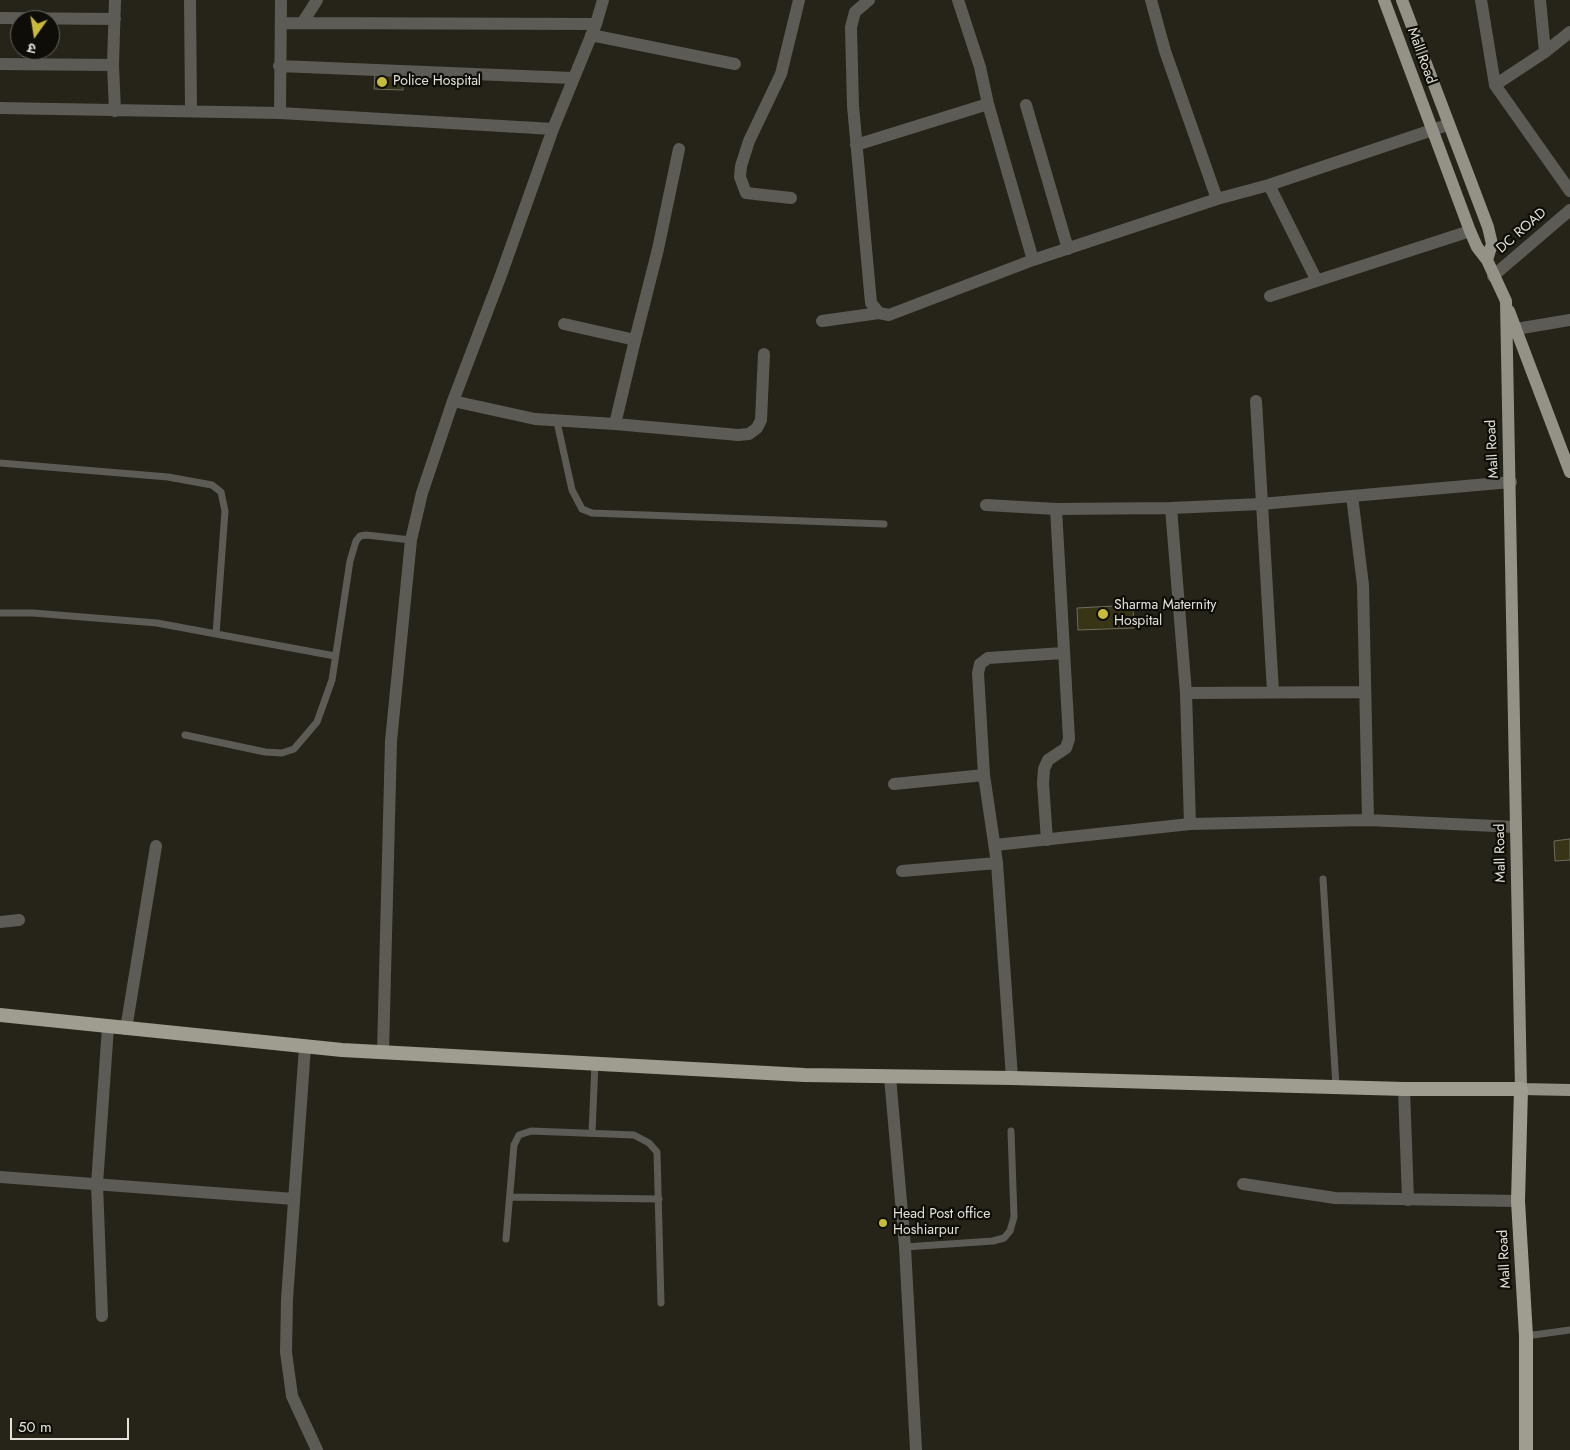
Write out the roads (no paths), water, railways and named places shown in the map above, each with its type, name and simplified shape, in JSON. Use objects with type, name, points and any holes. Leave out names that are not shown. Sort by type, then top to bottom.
[{"type":"highway","points":[[0,1015],[305,1047],[804,1076],[1012,1078],[1404,1089],[1521,1088]]},
{"type":"highway","name":"Mall Road","points":[[1521,1088],[1518,1201],[1526,1336],[1526,1450]]},
{"type":"main road","name":"Mall Road","points":[[1384,0],[1431,131],[1470,231],[1477,247],[1487,260],[1506,301],[1521,1088]]},
{"type":"main road","name":"Mall Road","points":[[1402,0],[1488,227],[1492,244],[1487,260]]},
{"type":"main road","points":[[1506,301],[1570,472]]},
{"type":"main road","points":[[1521,1088],[1570,1090]]},
{"type":"street","points":[[115,0],[113,66],[115,111]]},
{"type":"street","points":[[190,0],[191,111]]},
{"type":"street","points":[[280,113],[281,0]]},
{"type":"street","points":[[303,22],[317,0]]},
{"type":"street","points":[[384,1052],[391,741],[411,540],[422,493],[453,402],[572,78],[593,30],[603,0]]},
{"type":"street","points":[[791,198],[746,193],[740,177],[741,166],[749,141],[781,74],[799,0]]},
{"type":"street","points":[[869,0],[855,12],[851,27],[856,145],[871,303],[879,313]]},
{"type":"street","points":[[958,0],[980,68],[988,104],[1033,260]]},
{"type":"street","points":[[1151,0],[1165,51],[1216,199]]},
{"type":"street","points":[[1481,0],[1495,85],[1570,190]]},
{"type":"street","points":[[1540,0],[1544,52]]},
{"type":"street","points":[[0,18],[115,20]]},
{"type":"street","points":[[281,23],[593,30],[735,64]]},
{"type":"street","points":[[1495,85],[1570,32]]},
{"type":"street","points":[[0,64],[113,66]]},
{"type":"street","points":[[279,66],[572,78]]},
{"type":"street","points":[[856,145],[988,104]]},
{"type":"street","points":[[1026,105],[1068,249]]},
{"type":"street","points":[[0,108],[280,113],[553,129]]},
{"type":"street","points":[[822,321],[879,313],[897,313],[1033,260],[1216,199],[1269,185],[1448,125]]},
{"type":"street","points":[[615,424],[658,249],[679,149]]},
{"type":"street","points":[[1269,185],[1316,280]]},
{"type":"street","name":"DC ROAD","points":[[1493,276],[1570,210]]},
{"type":"street","points":[[1270,296],[1470,231]]},
{"type":"street","points":[[1516,329],[1570,320]]},
{"type":"street","points":[[564,324],[635,340]]},
{"type":"street","points":[[453,402],[557,422],[615,424],[738,435],[749,434],[757,428],[761,420],[764,354]]},
{"type":"street","points":[[1256,401],[1273,692]]},
{"type":"street","points":[[986,505],[1056,509],[1171,508],[1261,504],[1510,482]]},
{"type":"street","points":[[1352,496],[1363,585],[1368,820]]},
{"type":"street","points":[[1171,508],[1186,693],[1190,824]]},
{"type":"street","points":[[1047,840],[1043,783],[1044,768],[1048,760],[1066,748],[1069,739],[1056,509]]},
{"type":"street","points":[[1012,1078],[997,864],[984,775],[978,673],[980,664],[988,658],[1063,653]]},
{"type":"street","points":[[1186,693],[1364,692]]},
{"type":"street","points":[[894,784],[984,775]]},
{"type":"street","points":[[995,845],[1190,824],[1368,820],[1516,827]]},
{"type":"street","points":[[126,1029],[156,846]]},
{"type":"street","points":[[902,871],[997,864]]},
{"type":"street","points":[[0,922],[19,920]]},
{"type":"street","points":[[102,1316],[97,1184],[108,1027]]},
{"type":"street","points":[[305,1047],[287,1299],[288,1376],[292,1396],[317,1450]]},
{"type":"street","points":[[890,1077],[905,1247],[916,1450]]},
{"type":"street","points":[[1404,1089],[1408,1200]]},
{"type":"street","points":[[0,1177],[294,1198]]},
{"type":"street","points":[[1243,1184],[1335,1198],[1518,1201]]},
{"type":"lane","points":[[557,422],[574,495],[582,509],[592,513],[884,524]]},
{"type":"lane","points":[[0,463],[168,477],[212,485],[221,492],[224,499],[225,512],[216,634]]},
{"type":"lane","points":[[185,735],[266,752],[282,754],[294,749],[317,722],[332,680],[350,561],[356,541],[360,536],[366,535],[411,540]]},
{"type":"lane","points":[[0,613],[128,620],[335,656]]},
{"type":"lane","points":[[1324,879],[1336,1086]]},
{"type":"lane","points":[[592,1133],[594,1063]]},
{"type":"lane","points":[[506,1239],[514,1145],[519,1135],[531,1131],[634,1136],[649,1143],[656,1152],[661,1303]]},
{"type":"lane","points":[[905,1247],[993,1242],[1004,1238],[1010,1231],[1014,1217],[1011,1131]]},
{"type":"lane","points":[[510,1197],[658,1198]]},
{"type":"lane","points":[[1526,1336],[1570,1330]]},
{"type":"place","name":"Police Hospital","points":[[382,82]]},
{"type":"place","name":"Sharma Maternity Hospital","points":[[1103,614]]},
{"type":"place","name":"Head Post office Hoshiarpur","points":[[883,1223]]}]
